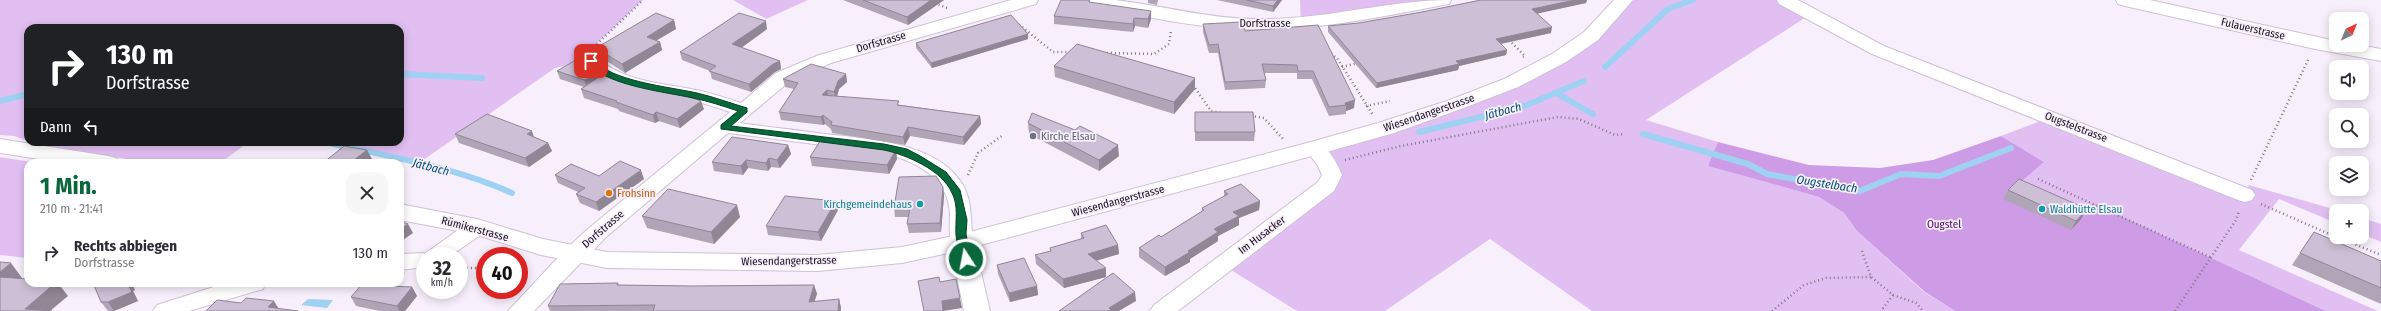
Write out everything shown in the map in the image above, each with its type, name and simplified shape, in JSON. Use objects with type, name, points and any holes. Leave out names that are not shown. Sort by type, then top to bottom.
[{"type":"main road","name":"Wiesendangerstrasse","points":[[573,255],[607,260],[817,263],[902,255],[1321,157],[1386,128],[1511,82],[1559,58],[1591,36],[1624,0]]},
{"type":"main road","name":"Fulauerstrasse","points":[[2125,0],[2315,43],[2381,55]]},
{"type":"main road","points":[[0,146],[83,159]]},
{"type":"main road","name":"Rümikerstrasse","points":[[404,213],[477,227],[541,247],[573,255]]},
{"type":"main road","points":[[962,242],[978,311]]},
{"type":"street","name":"Dorfstrasse","points":[[520,311],[573,255],[783,77],[825,59],[1030,0]]},
{"type":"street","name":"Dorfstrasse","points":[[1087,0],[1176,16],[1241,24],[1301,23],[1443,0]]},
{"type":"street","name":"Ougstelstrasse","points":[[1785,0],[1878,50],[2245,195]]},
{"type":"street","points":[[591,61],[596,68],[636,84],[696,96],[744,110]]},
{"type":"street","points":[[724,127],[884,147],[904,151],[943,174],[957,192],[963,220],[962,242]]},
{"type":"street","name":"Im Husacker","points":[[1162,311],[1327,186],[1332,175],[1321,157]]},
{"type":"street","points":[[448,247],[477,227]]},
{"type":"street","points":[[404,262],[416,261]]},
{"type":"street","points":[[165,311],[203,297],[240,287]]},
{"type":"path","points":[[591,61],[591,50],[643,0]]},
{"type":"path","points":[[931,0],[934,3]]},
{"type":"path","points":[[1002,8],[1053,52],[1072,52]]},
{"type":"path","points":[[1101,53],[1154,54],[1169,44],[1171,25],[1176,16]]},
{"type":"path","points":[[1506,37],[1525,56],[1519,58]]},
{"type":"path","points":[[2175,311],[2212,258],[2236,220],[2245,195],[2315,43]]},
{"type":"path","points":[[1328,53],[1337,58],[1366,106],[1376,118]]},
{"type":"path","points":[[1342,67],[1365,62]]},
{"type":"path","points":[[1187,84],[1194,86],[1211,111],[1226,113]]},
{"type":"path","points":[[1366,106],[1390,101]]},
{"type":"path","points":[[1249,116],[1264,118],[1284,140]]},
{"type":"path","points":[[1321,157],[1401,146],[1558,117],[1579,119],[1615,135],[1625,134]]},
{"type":"path","points":[[949,182],[969,175],[978,153],[1003,135]]},
{"type":"path","points":[[2038,179],[2212,258]]},
{"type":"path","points":[[2245,195],[2270,209],[2329,234]]},
{"type":"path","points":[[2354,244],[2381,255]]},
{"type":"path","points":[[1862,252],[1871,277],[1893,295],[1916,303],[1923,311]]},
{"type":"path","points":[[1772,311],[1804,285],[1811,282],[1826,278],[1871,277]]},
{"type":"path","points":[[1881,311],[1893,295]]},
{"type":"shaded area","points":[[0,0],[643,0],[591,49],[591,61],[555,68],[419,163],[343,146],[404,146],[404,24],[24,24],[24,140],[14,136],[0,135]]},
{"type":"shaded area","points":[[733,0],[808,0],[766,19]]},
{"type":"shaded area","points":[[1300,0],[1443,0],[1301,23]]},
{"type":"shaded area","points":[[1624,0],[1785,0],[1811,14],[1646,120],[1718,142],[1709,166],[1819,197],[1844,213],[1857,231],[1924,292],[1955,311],[1592,311],[1490,239],[1385,311],[1297,311],[1223,265],[1327,186],[1315,148],[1386,128],[1559,58]]},
{"type":"shaded area","points":[[2051,117],[2245,194],[2249,185],[2329,208],[2329,220],[2279,199],[2239,250],[2378,311],[2326,311],[2093,203],[2082,218],[2014,188],[2044,162],[2001,136]]},
{"type":"shaded area","points":[[53,146],[243,146],[226,159],[126,159]]},
{"type":"shaded area","points":[[0,157],[24,161],[24,258],[0,255]]},
{"type":"shaded area","points":[[2369,220],[2381,224],[2381,242],[2369,237]]},
{"type":"green space","name":"Ougstel","points":[[2001,136],[2044,162],[2014,188],[2082,218],[2093,203],[2326,311],[1955,311],[1925,292],[1857,231],[1844,213],[1819,197],[1708,166],[1718,142],[1809,165],[1880,168],[1933,160]]},
{"type":"water","points":[[308,299],[333,300],[327,308],[301,305]]},
{"type":"building","points":[[863,0],[931,0],[907,17]]},
{"type":"building","points":[[1061,0],[1089,0],[1089,2],[1151,11],[1148,19],[1134,18],[1133,24],[1054,16]]},
{"type":"building","points":[[1247,0],[1278,0],[1273,6]]},
{"type":"building","points":[[1481,0],[1575,0],[1532,9],[1552,27],[1496,39],[1507,50],[1456,61],[1459,64],[1377,83],[1328,26],[1359,23]]},
{"type":"building","points":[[656,13],[674,20],[647,37],[660,42],[622,64],[596,48]]},
{"type":"building","points":[[739,13],[766,21],[732,44],[780,61],[773,64],[749,84],[709,71],[716,66],[680,52]]},
{"type":"building","points":[[1011,15],[1028,34],[931,63],[916,43]]},
{"type":"building","points":[[1242,22],[1245,31],[1318,25],[1355,100],[1345,103],[1346,105],[1329,107],[1313,71],[1298,71],[1297,65],[1262,64],[1266,80],[1225,82],[1218,44],[1209,45],[1203,24]]},
{"type":"building","points":[[1077,44],[1195,78],[1174,102],[1054,66]]},
{"type":"building","points":[[581,57],[600,72],[615,78],[650,88],[669,90],[701,101],[677,119],[656,112],[653,115],[616,102],[617,101],[581,89],[602,75],[584,80],[557,71]]},
{"type":"building","points":[[811,64],[846,74],[838,81],[834,92],[827,90],[822,95],[899,101],[897,105],[980,116],[963,137],[908,127],[903,137],[831,125],[832,122],[823,115],[821,117],[779,112],[798,83],[783,79]]},
{"type":"building","points":[[1195,112],[1253,112],[1255,132],[1195,132]]},
{"type":"building","points":[[1032,113],[1075,130],[1080,126],[1118,145],[1099,160],[1028,123]]},
{"type":"building","points":[[487,114],[532,131],[527,134],[548,143],[525,158],[455,134]]},
{"type":"building","points":[[732,137],[788,145],[777,160],[769,158],[766,163],[746,160],[741,166],[712,162]]},
{"type":"building","points":[[822,138],[882,146],[896,150],[887,165],[810,157]]},
{"type":"building","points":[[344,146],[367,150],[355,159],[328,159]]},
{"type":"building","points":[[620,161],[641,170],[596,202],[576,194],[585,188],[555,175],[571,164],[599,176]]},
{"type":"building","name":"Kirchgemeindehaus","points":[[936,176],[943,187],[940,223],[907,224],[910,208],[894,208],[899,177]]},
{"type":"building","points":[[2019,179],[2087,209],[2076,221],[2008,190]]},
{"type":"building","points":[[1241,184],[1260,201],[1233,212],[1239,216],[1214,229],[1218,232],[1188,251],[1190,252],[1165,267],[1139,248],[1159,235],[1161,237],[1204,210],[1202,208],[1228,194],[1224,191]]},
{"type":"building","points":[[668,189],[737,205],[711,232],[642,216]]},
{"type":"building","points":[[785,196],[836,201],[818,232],[766,226]]},
{"type":"building","points":[[1106,225],[1118,245],[1088,254],[1106,268],[1063,279],[1035,255],[1051,251],[1050,248],[1084,238],[1081,233]]},
{"type":"building","points":[[2314,232],[2329,238],[2329,244],[2342,244],[2381,261],[2381,288],[2300,253]]},
{"type":"building","points":[[1024,258],[1037,286],[1009,293],[997,265]]},
{"type":"building","points":[[0,262],[11,263],[0,272]]},
{"type":"building","points":[[1113,273],[1135,292],[1109,308],[1111,310],[1059,311]]},
{"type":"building","points":[[0,277],[24,279],[24,287],[50,287],[25,309],[52,311],[0,311]]},
{"type":"building","points":[[939,277],[940,282],[956,279],[960,298],[942,301],[943,311],[924,311],[918,281]]},
{"type":"building","points":[[618,283],[617,285],[692,286],[814,285],[809,302],[839,299],[838,311],[653,311],[655,305],[548,306],[560,284]]},
{"type":"building","points":[[95,287],[129,287],[132,292],[108,302],[101,302]]},
{"type":"building","points":[[360,287],[412,287],[397,306],[351,297]]},
{"type":"building","points":[[246,298],[274,301],[268,307],[298,311],[206,311],[217,300],[241,303]]},
{"type":"waterway","name":"Jätbach","points":[[1605,67],[1668,9],[1693,0]]},
{"type":"waterway","points":[[404,74],[482,78]]},
{"type":"waterway","name":"Jätbach","points":[[1419,132],[1522,107],[1584,81]]},
{"type":"waterway","name":"Ougstelbach","points":[[1556,93],[1593,114]]},
{"type":"waterway","name":"Jätbach","points":[[0,101],[24,95]]},
{"type":"waterway","name":"Ougstelbach","points":[[1643,134],[1748,164],[1767,174],[1860,191],[1901,174],[1939,176],[2011,148]]},
{"type":"waterway","name":"Jätbach","points":[[343,146],[400,159]]},
{"type":"waterway","name":"Jätbach","points":[[404,160],[466,176],[512,193]]},
{"type":"place","name":"Kirche Elsau","points":[[1033,136]]},
{"type":"place","name":"Frohsinn","points":[[609,193]]},
{"type":"place","name":"Kirchgemeindehaus","points":[[920,204]]},
{"type":"place","name":"Waldhütte Elsau","points":[[2042,209]]},
{"type":"route","points":[[591,61],[596,68],[636,84],[696,96],[744,110],[724,127],[884,147],[904,151],[943,174],[957,192],[963,220],[961,234],[966,259]]}]
